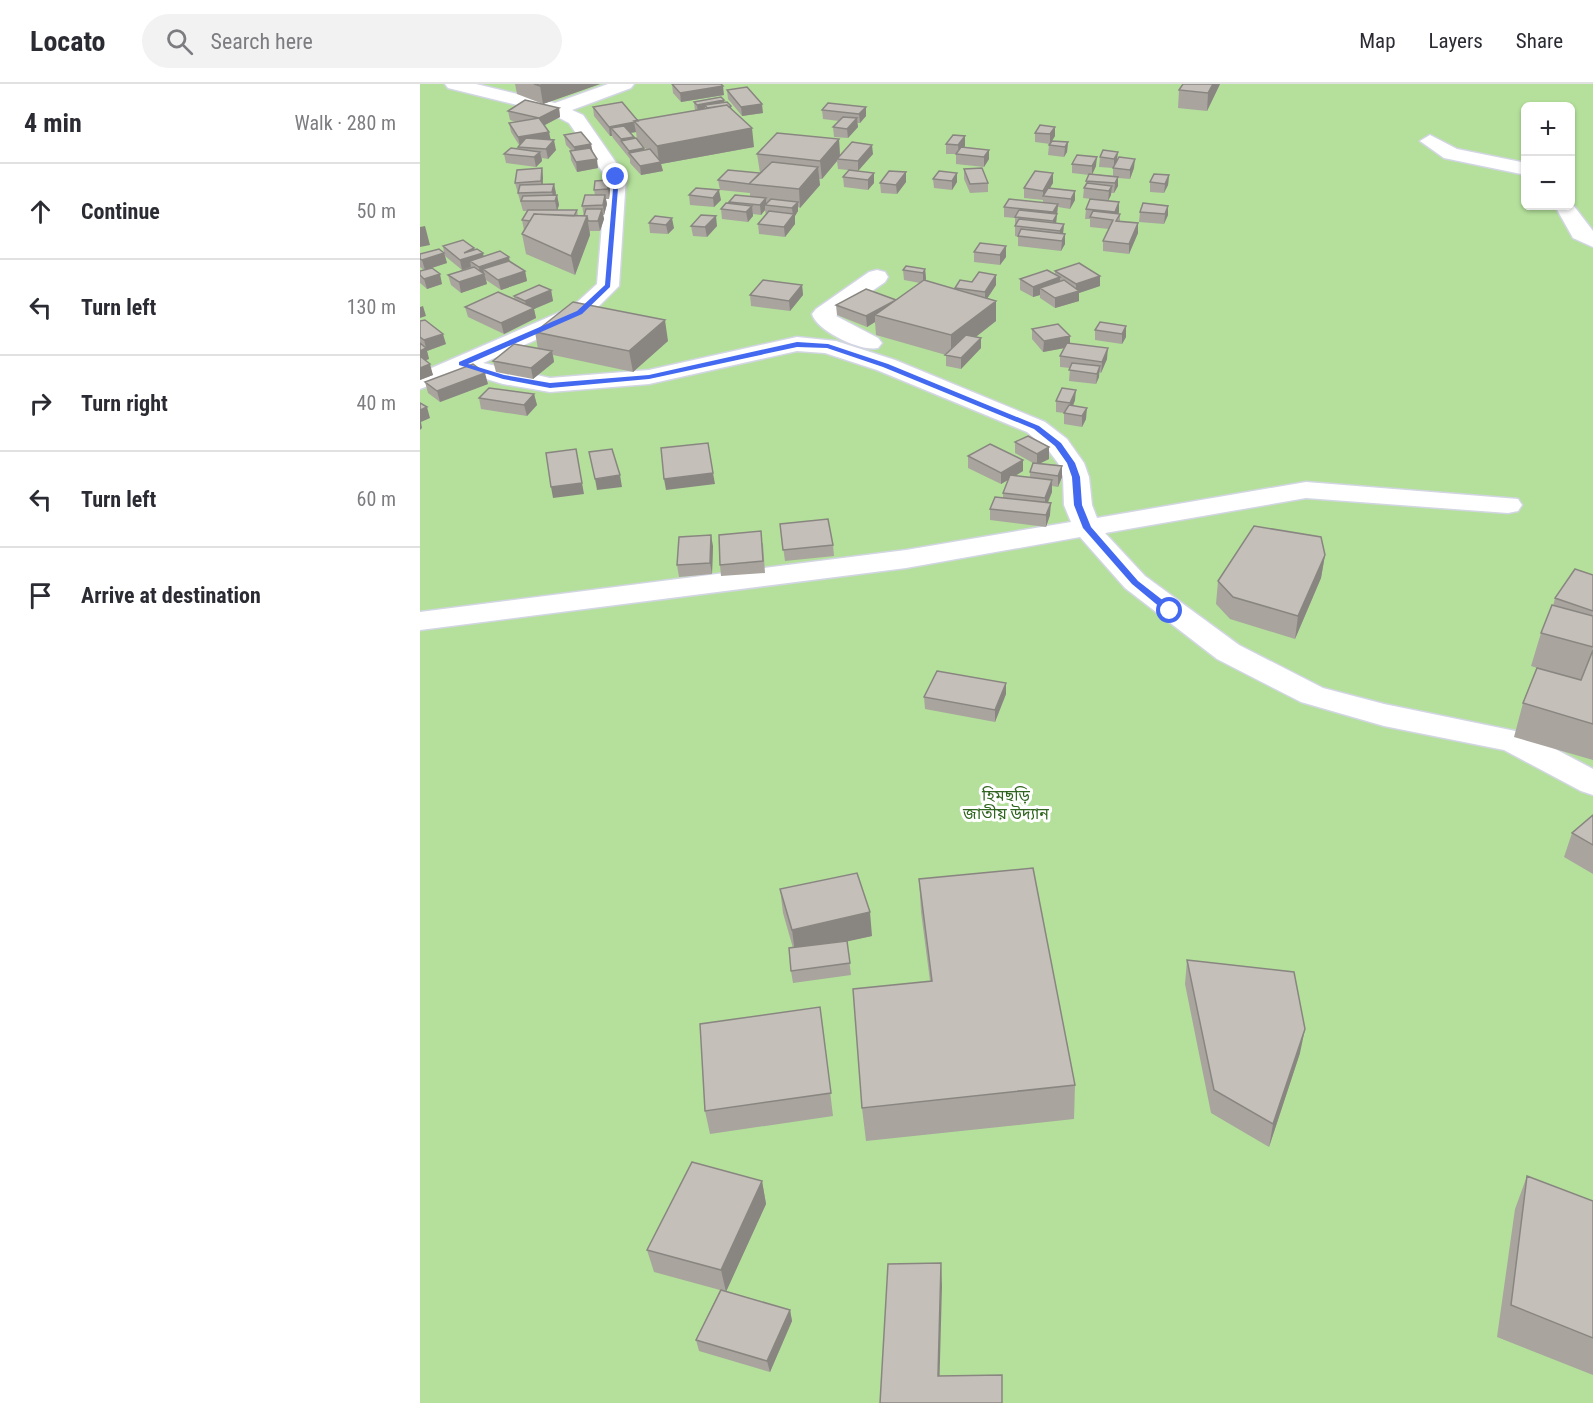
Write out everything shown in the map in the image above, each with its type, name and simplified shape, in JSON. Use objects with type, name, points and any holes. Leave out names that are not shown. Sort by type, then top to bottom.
[{"type":"street","points":[[420,382],[580,312],[608,286],[616,177],[576,119],[556,109],[454,84]]},
{"type":"street","points":[[556,109],[625,84]]},
{"type":"street","points":[[1430,141],[1451,154],[1521,168]]},
{"type":"street","points":[[1567,210],[1581,233],[1593,241]]},
{"type":"street","points":[[877,277],[824,314],[826,321],[892,355],[886,365]]},
{"type":"street","points":[[461,364],[503,377],[550,385],[649,377],[797,344],[828,346],[886,365],[1036,427],[1051,439],[1071,463],[1076,477],[1078,505],[1087,528],[1135,582],[1170,611],[1228,652],[1312,694],[1384,715],[1513,741],[1593,783]]},
{"type":"street","points":[[420,621],[906,559],[1306,490],[1508,505]]},
{"type":"green space","name":"হিমছড়ি জাতীয় উদ্যান","points":[[420,84],[1593,84],[1593,1403],[420,1403]]},
{"type":"building","points":[[672,84],[721,84],[723,86],[680,93]]},
{"type":"building","points":[[1183,84],[1213,84],[1208,93],[1179,90]]},
{"type":"building","points":[[747,87],[762,104],[741,107],[727,90]]},
{"type":"building","points":[[721,97],[724,100],[697,105],[694,102]]},
{"type":"building","points":[[525,100],[559,108],[539,118],[508,111]]},
{"type":"building","points":[[622,102],[638,121],[609,127],[593,107]]},
{"type":"building","points":[[727,102],[731,106],[707,108],[705,105]]},
{"type":"building","points":[[828,103],[866,107],[859,114],[822,110]]},
{"type":"building","points":[[727,105],[752,128],[657,146],[634,121]]},
{"type":"building","points":[[843,117],[857,118],[847,129],[833,127]]},
{"type":"building","points":[[539,118],[549,132],[518,137],[509,123]]},
{"type":"building","points":[[1040,125],[1055,127],[1050,134],[1035,133]]},
{"type":"building","points":[[624,126],[634,137],[621,139],[611,128]]},
{"type":"building","points":[[581,132],[591,144],[574,147],[564,135]]},
{"type":"building","points":[[777,133],[839,139],[820,161],[757,154]]},
{"type":"building","points":[[953,135],[965,136],[958,145],[946,144]]},
{"type":"building","points":[[526,138],[554,140],[546,149],[518,147]]},
{"type":"building","points":[[636,138],[644,148],[629,151],[621,141]]},
{"type":"building","points":[[1052,141],[1068,142],[1065,147],[1049,145]]},
{"type":"building","points":[[852,142],[872,145],[858,161],[837,159]]},
{"type":"building","points":[[961,147],[989,150],[984,157],[956,154]]},
{"type":"building","points":[[511,148],[540,152],[534,157],[504,154]]},
{"type":"building","points":[[590,148],[597,159],[576,162],[570,151]]},
{"type":"building","points":[[650,149],[661,162],[640,166],[629,153]]},
{"type":"building","points":[[1103,150],[1118,152],[1114,159],[1100,157]]},
{"type":"building","points":[[1077,155],[1097,157],[1092,166],[1072,164]]},
{"type":"building","points":[[1119,157],[1135,159],[1130,170],[1113,168]]},
{"type":"building","points":[[772,162],[818,167],[799,189],[749,184]]},
{"type":"building","points":[[542,168],[541,181],[515,183],[517,170]]},
{"type":"building","points":[[982,168],[988,183],[970,184],[964,169]]},
{"type":"building","points":[[728,170],[760,173],[749,184],[718,180]]},
{"type":"building","points":[[849,170],[874,173],[868,180],[843,177]]},
{"type":"building","points":[[889,171],[906,172],[896,185],[880,183]]},
{"type":"building","points":[[939,171],[957,173],[952,181],[933,179]]},
{"type":"building","points":[[1035,171],[1053,173],[1043,191],[1024,188]]},
{"type":"building","points":[[1089,174],[1118,177],[1115,183],[1086,181]]},
{"type":"building","points":[[1154,174],[1169,175],[1165,184],[1150,182]]},
{"type":"building","points":[[608,180],[608,189],[594,190],[595,181]]},
{"type":"building","points":[[1087,183],[1112,186],[1109,191],[1084,188]]},
{"type":"building","points":[[554,184],[552,192],[518,193],[520,185]]},
{"type":"building","points":[[696,188],[719,190],[713,198],[689,195]]},
{"type":"building","points":[[1048,188],[1075,191],[1071,199],[1043,196]]},
{"type":"building","points":[[557,195],[555,201],[521,201],[523,196]]},
{"type":"building","points":[[585,195],[605,195],[603,205],[582,206]]},
{"type":"building","points":[[735,195],[766,198],[760,205],[729,202]]},
{"type":"building","points":[[771,199],[798,202],[792,208],[765,205]]},
{"type":"building","points":[[1009,199],[1058,204],[1053,212],[1004,207]]},
{"type":"building","points":[[1090,199],[1119,202],[1115,212],[1086,209]]},
{"type":"building","points":[[726,203],[752,206],[746,212],[721,209]]},
{"type":"building","points":[[1143,203],[1168,206],[1165,214],[1140,212]]},
{"type":"building","points":[[586,209],[602,209],[598,221],[588,221],[587,216],[584,216]]},
{"type":"building","points":[[528,210],[577,210],[574,216],[534,214],[530,221],[522,220]]},
{"type":"building","points":[[1019,210],[1057,214],[1053,221],[1015,217]]},
{"type":"building","points":[[769,211],[794,214],[784,227],[758,224]]},
{"type":"building","points":[[1093,211],[1120,214],[1116,221],[1138,223],[1129,244],[1103,241],[1113,220],[1090,217]]},
{"type":"building","points":[[534,214],[587,216],[571,256],[522,234]]},
{"type":"building","points":[[701,215],[716,216],[705,227],[691,226]]},
{"type":"building","points":[[655,216],[672,218],[666,225],[649,223]]},
{"type":"building","points":[[1019,219],[1064,224],[1060,231],[1015,226]]},
{"type":"building","points":[[1021,229],[1065,234],[1062,241],[1018,236]]},
{"type":"building","points":[[463,240],[474,248],[464,253],[477,249],[483,253],[460,260],[443,246]]},
{"type":"building","points":[[980,243],[1006,246],[1000,255],[974,252]]},
{"type":"building","points":[[439,249],[444,253],[420,259],[420,254]]},
{"type":"building","points":[[500,251],[509,257],[479,267],[470,261]]},
{"type":"building","points":[[509,261],[525,271],[498,280],[483,269]]},
{"type":"building","points":[[1079,263],[1100,276],[1076,284],[1055,271]]},
{"type":"building","points":[[906,266],[925,269],[923,273],[903,270]]},
{"type":"building","points":[[474,267],[484,274],[459,282],[448,275]]},
{"type":"building","points":[[432,268],[440,274],[424,279],[420,275],[420,271]]},
{"type":"building","points":[[1047,270],[1060,277],[1033,287],[1020,279]]},
{"type":"building","points":[[979,272],[996,275],[985,292],[955,288],[960,280],[972,282]]},
{"type":"building","points":[[763,280],[802,285],[789,301],[750,295]]},
{"type":"building","points":[[924,280],[996,301],[951,335],[875,315]]},
{"type":"building","points":[[1064,280],[1079,291],[1055,298],[1040,288]]},
{"type":"building","points":[[539,285],[551,290],[525,301],[514,296]]},
{"type":"building","points":[[866,289],[896,300],[866,316],[836,305]]},
{"type":"building","points":[[498,292],[534,308],[501,323],[465,307]]},
{"type":"building","points":[[573,302],[665,320],[629,351],[535,332]]},
{"type":"building","points":[[425,320],[443,334],[424,340],[420,337],[420,321]]},
{"type":"building","points":[[1100,322],[1126,326],[1122,334],[1095,330]]},
{"type":"building","points":[[1058,324],[1070,336],[1044,341],[1032,329]]},
{"type":"building","points":[[966,335],[981,338],[961,358],[945,355]]},
{"type":"building","points":[[420,343],[426,348],[420,351]]},
{"type":"building","points":[[1067,343],[1108,348],[1102,362],[1060,356]]},
{"type":"building","points":[[514,344],[552,351],[531,368],[493,361]]},
{"type":"building","points":[[420,356],[430,364],[420,368]]},
{"type":"building","points":[[1072,363],[1100,366],[1097,374],[1069,370]]},
{"type":"building","points":[[473,364],[485,373],[437,391],[425,382]]},
{"type":"building","points":[[489,388],[534,394],[524,405],[479,398]]},
{"type":"building","points":[[1062,388],[1076,390],[1070,403],[1056,401]]},
{"type":"building","points":[[420,403],[427,407],[420,410]]},
{"type":"building","points":[[1069,405],[1087,408],[1082,416],[1064,413]]},
{"type":"building","points":[[1028,436],[1049,447],[1037,454],[1015,442]]},
{"type":"building","points":[[708,443],[713,473],[664,479],[661,448]]},
{"type":"building","points":[[990,444],[1023,460],[1001,473],[968,456]]},
{"type":"building","points":[[576,449],[582,483],[551,487],[546,453]]},
{"type":"building","points":[[612,449],[620,475],[595,479],[589,452]]},
{"type":"building","points":[[1033,463],[1062,466],[1058,476],[1030,472]]},
{"type":"building","points":[[1010,475],[1052,480],[1045,498],[1003,493]]},
{"type":"building","points":[[995,497],[1051,503],[1046,515],[990,509]]},
{"type":"building","points":[[828,519],[833,545],[783,550],[780,524]]},
{"type":"building","points":[[1254,526],[1321,537],[1325,555],[1298,616],[1233,597],[1218,581]]},
{"type":"building","points":[[761,531],[763,561],[720,565],[719,535]]},
{"type":"building","points":[[711,535],[710,563],[677,565],[679,537]]},
{"type":"building","points":[[1575,569],[1593,575],[1593,611],[1555,598]]},
{"type":"building","points":[[1552,605],[1593,616],[1593,647],[1541,633]]},
{"type":"building","points":[[1593,650],[1593,724],[1523,703],[1537,668],[1581,680]]},
{"type":"building","points":[[937,671],[1006,683],[995,710],[924,697]]},
{"type":"building","points":[[1593,815],[1593,845],[1572,833]]},
{"type":"building","points":[[1033,868],[1075,1085],[862,1108],[853,989],[932,981],[919,879]]},
{"type":"building","points":[[857,873],[870,912],[792,930],[780,889]]},
{"type":"building","points":[[847,941],[850,963],[791,971],[789,948]]},
{"type":"building","points":[[1187,960],[1294,972],[1305,1029],[1273,1124],[1214,1090]]},
{"type":"building","points":[[820,1007],[831,1093],[705,1111],[700,1024]]},
{"type":"building","points":[[692,1162],[762,1181],[721,1270],[647,1250]]},
{"type":"building","points":[[1527,1176],[1593,1201],[1593,1338],[1511,1305]]},
{"type":"building","points":[[941,1263],[938,1376],[1002,1375],[1002,1403],[880,1403],[888,1264]]},
{"type":"building","points":[[721,1290],[790,1310],[767,1361],[696,1340]]},
{"type":"route","points":[[616,177],[608,286],[580,312],[461,364],[503,377],[550,385],[649,377],[707,366],[797,344],[828,346],[886,365],[927,384],[1036,427],[1058,445],[1071,463],[1076,477],[1078,505],[1087,528],[1135,582],[1170,611]]}]
